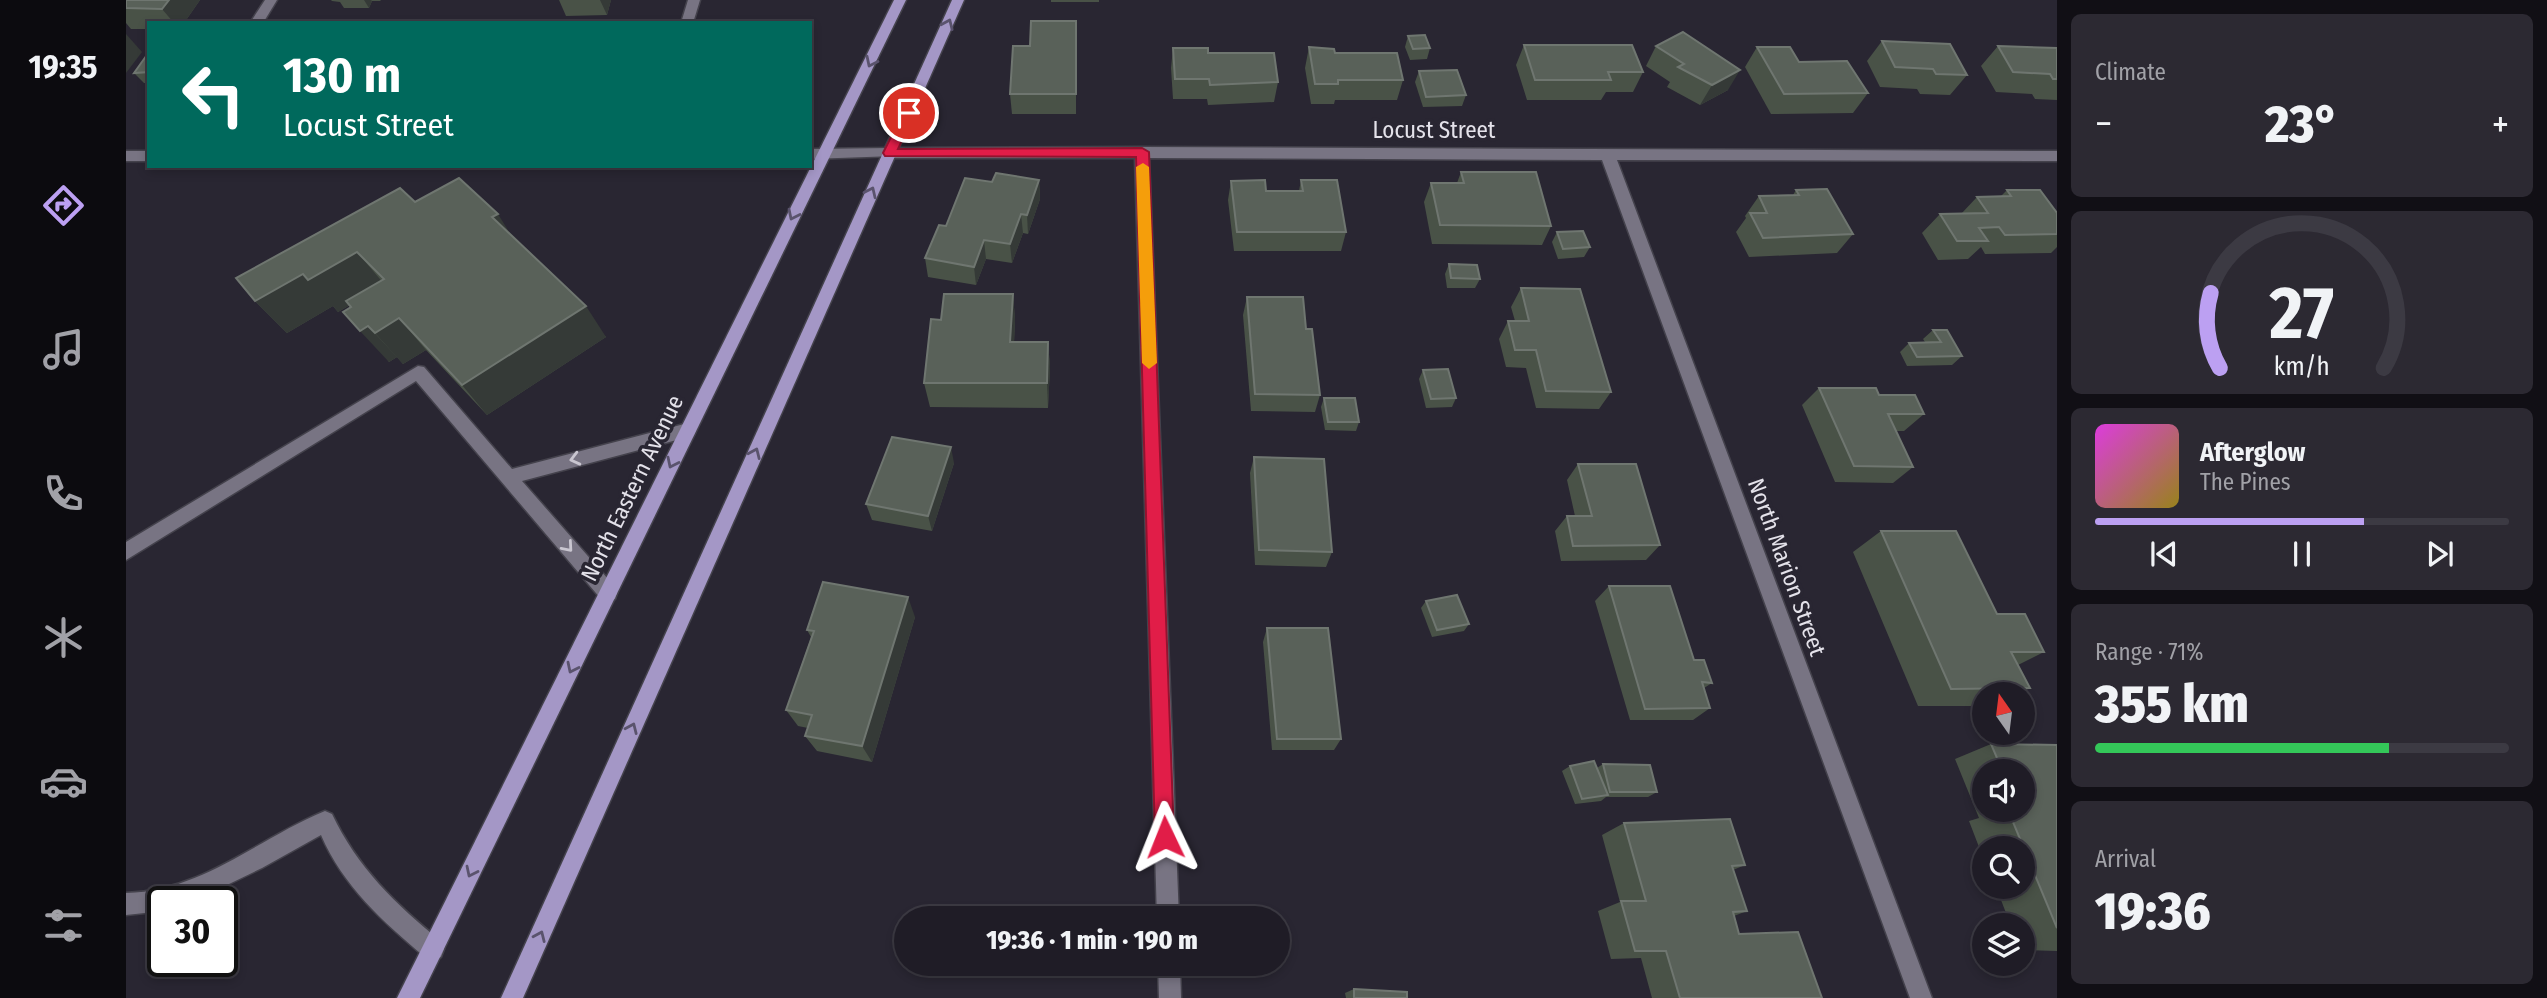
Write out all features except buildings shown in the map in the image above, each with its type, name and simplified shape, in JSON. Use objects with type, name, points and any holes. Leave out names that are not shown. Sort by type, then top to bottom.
[{"type":"main road","name":"North Eastern Avenue","points":[[817,154],[900,0]]},
{"type":"main road","points":[[512,998],[958,0]]},
{"type":"main road","name":"North Eastern Avenue","points":[[408,998],[688,430],[810,168]]},
{"type":"street","points":[[257,21],[271,0]]},
{"type":"street","points":[[688,21],[694,0]]},
{"type":"street","points":[[1142,152],[1168,906]]},
{"type":"street","name":"Locust Street","points":[[817,154],[1142,152],[2057,156]]},
{"type":"street","name":"North Marion Street","points":[[1608,153],[1921,998]]},
{"type":"street","points":[[126,156],[147,156]]},
{"type":"street","points":[[126,552],[418,372],[608,593]]},
{"type":"street","points":[[508,477],[688,430]]},
{"type":"street","points":[[126,904],[141,906],[194,889],[257,859],[325,821],[335,849],[354,875],[400,922],[433,949]]},
{"type":"street","points":[[1169,976],[1170,998]]},
{"type":"slow traffic","points":[[1143,167],[1149,363]]},
{"type":"route","points":[[909,113],[890,153],[1142,152],[1165,837]]}]
